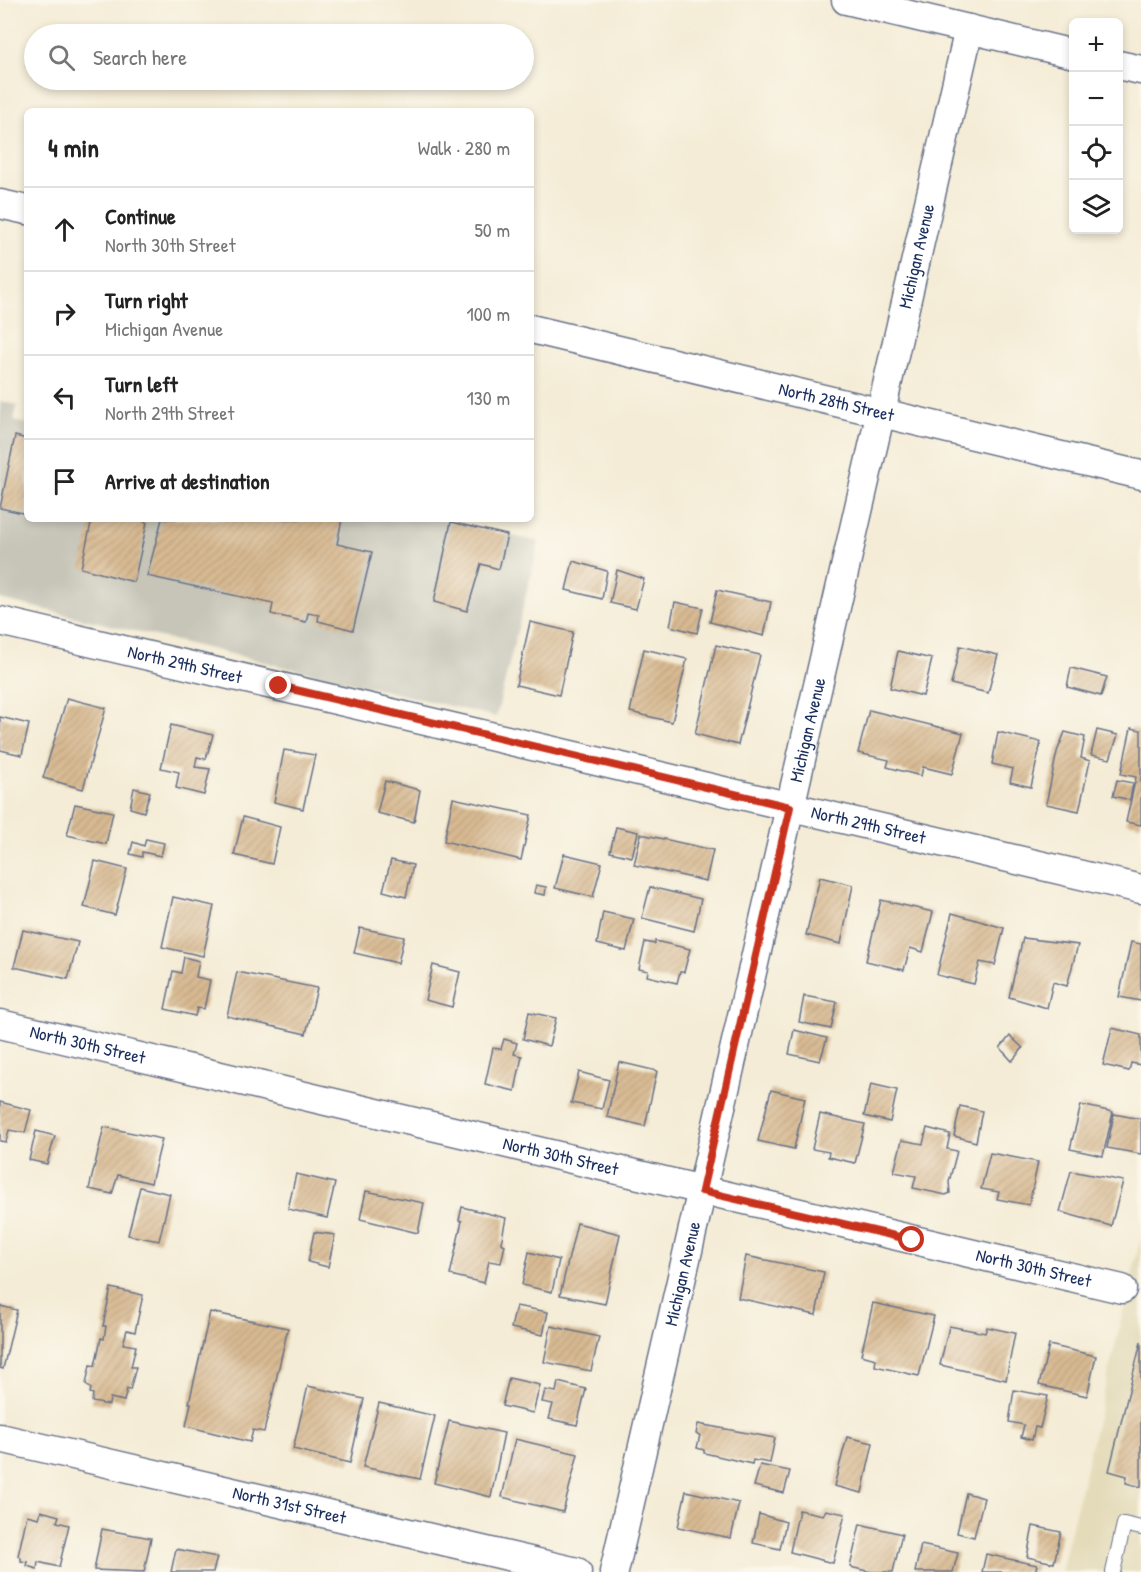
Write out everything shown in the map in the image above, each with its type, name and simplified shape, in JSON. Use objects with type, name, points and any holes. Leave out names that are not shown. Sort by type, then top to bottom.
[{"type":"street","points":[[846,0],[1069,53]]},
{"type":"street","name":"Michigan Avenue","points":[[614,1572],[969,29]]},
{"type":"street","points":[[1123,66],[1141,70]]},
{"type":"street","points":[[0,204],[24,209]]},
{"type":"street","name":"North 28th Street","points":[[534,330],[1141,475]]},
{"type":"street","name":"North 29th Street","points":[[0,621],[1141,889]]},
{"type":"street","name":"North 30th Street","points":[[0,1024],[1122,1289]]},
{"type":"street","name":"North 31st Street","points":[[0,1438],[577,1572]]},
{"type":"lane","points":[[1113,1572],[1124,1524],[1141,1528]]},
{"type":"shaded area","points":[[0,401],[17,405],[14,421],[24,423],[24,522],[451,522],[539,542],[496,717],[0,599]]},
{"type":"shaded area","points":[[1141,1237],[1141,1572],[1061,1572]]},
{"type":"building","points":[[15,436],[24,438],[24,513],[0,508]]},
{"type":"building","points":[[91,522],[147,523],[134,582],[81,568]]},
{"type":"building","points":[[161,522],[341,522],[337,544],[372,552],[353,630],[318,621],[319,615],[308,613],[306,622],[271,614],[273,604],[147,576]]},
{"type":"building","points":[[451,522],[507,535],[499,569],[481,564],[467,611],[434,602]]},
{"type":"building","points":[[573,561],[607,571],[602,599],[566,590]]},
{"type":"building","points":[[617,570],[644,579],[636,609],[610,603]]},
{"type":"building","points":[[717,590],[771,602],[764,636],[710,622]]},
{"type":"building","points":[[675,602],[703,608],[697,633],[670,626]]},
{"type":"building","points":[[530,622],[573,632],[559,695],[516,685]]},
{"type":"building","points":[[716,645],[760,655],[738,745],[695,734]]},
{"type":"building","points":[[960,646],[998,655],[988,693],[951,684]]},
{"type":"building","points":[[644,649],[687,659],[672,722],[630,712]]},
{"type":"building","points":[[898,651],[932,659],[923,696],[890,688]]},
{"type":"building","points":[[1071,668],[1107,677],[1101,696],[1067,687]]},
{"type":"building","points":[[67,698],[106,708],[83,789],[43,778]]},
{"type":"building","points":[[869,710],[963,733],[952,774],[923,767],[921,776],[887,767],[889,760],[858,753]]},
{"type":"building","points":[[0,717],[29,724],[22,755],[0,750]]},
{"type":"building","points":[[171,725],[213,735],[206,759],[197,757],[195,767],[210,769],[204,795],[176,788],[179,772],[161,768]]},
{"type":"building","points":[[1131,728],[1141,730],[1141,825],[1126,822],[1136,777],[1121,774]]},
{"type":"building","points":[[1097,730],[1118,735],[1110,759],[1091,755]]},
{"type":"building","points":[[998,732],[1041,742],[1031,787],[1010,782],[1013,769],[992,764]]},
{"type":"building","points":[[1065,732],[1085,737],[1081,758],[1090,761],[1079,811],[1046,804],[1057,752]]},
{"type":"building","points":[[284,750],[315,755],[303,809],[274,802]]},
{"type":"building","points":[[1117,780],[1133,783],[1130,800],[1113,796]]},
{"type":"building","points":[[385,781],[420,790],[414,822],[377,813]]},
{"type":"building","points":[[134,788],[150,792],[144,812],[130,808]]},
{"type":"building","points":[[453,798],[531,815],[521,860],[444,841]]},
{"type":"building","points":[[75,804],[113,812],[106,844],[67,835]]},
{"type":"building","points":[[243,817],[280,827],[272,864],[234,855]]},
{"type":"building","points":[[616,827],[638,832],[632,857],[610,852]]},
{"type":"building","points":[[641,834],[713,850],[706,881],[634,865]]},
{"type":"building","points":[[146,839],[164,843],[161,856],[142,852],[142,857],[130,854],[133,842],[144,846]]},
{"type":"building","points":[[564,854],[602,863],[593,897],[555,888]]},
{"type":"building","points":[[391,860],[413,865],[406,897],[383,891]]},
{"type":"building","points":[[95,861],[127,869],[115,915],[84,907]]},
{"type":"building","points":[[820,877],[853,885],[841,944],[806,935]]},
{"type":"building","points":[[536,885],[546,887],[545,895],[534,893]]},
{"type":"building","points":[[650,887],[701,899],[694,931],[642,918]]},
{"type":"building","points":[[173,897],[214,906],[203,956],[162,947]]},
{"type":"building","points":[[881,900],[933,912],[923,952],[910,948],[904,970],[866,961]]},
{"type":"building","points":[[603,912],[634,919],[626,951],[597,944]]},
{"type":"building","points":[[952,913],[1004,928],[995,965],[980,962],[974,984],[937,975]]},
{"type":"building","points":[[360,928],[404,937],[398,963],[354,953]]},
{"type":"building","points":[[23,930],[78,942],[68,979],[14,967]]},
{"type":"building","points":[[1023,938],[1078,945],[1067,986],[1053,982],[1047,1008],[1009,997]]},
{"type":"building","points":[[655,941],[690,949],[684,972],[680,972],[677,983],[647,976],[648,971],[639,969],[645,942],[655,944]]},
{"type":"building","points":[[1131,942],[1141,944],[1141,1001],[1119,997]]},
{"type":"building","points":[[184,957],[199,961],[196,977],[210,980],[204,1009],[197,1008],[195,1016],[165,1009],[173,971],[181,973]]},
{"type":"building","points":[[433,965],[460,972],[452,1007],[425,1000]]},
{"type":"building","points":[[237,972],[317,988],[306,1034],[227,1016]]},
{"type":"building","points":[[804,996],[837,1002],[831,1029],[799,1022]]},
{"type":"building","points":[[529,1012],[556,1018],[549,1046],[523,1039]]},
{"type":"building","points":[[1112,1028],[1141,1035],[1141,1065],[1131,1063],[1129,1071],[1103,1065]]},
{"type":"building","points":[[794,1030],[827,1038],[820,1061],[789,1054]]},
{"type":"building","points":[[1010,1036],[1023,1048],[1012,1061],[1000,1048]]},
{"type":"building","points":[[504,1039],[517,1043],[514,1054],[522,1056],[515,1091],[485,1084],[493,1048],[501,1049]]},
{"type":"building","points":[[619,1062],[657,1071],[645,1126],[607,1117]]},
{"type":"building","points":[[579,1072],[609,1080],[602,1109],[571,1103]]},
{"type":"building","points":[[871,1084],[897,1090],[890,1122],[864,1116]]},
{"type":"building","points":[[771,1090],[805,1098],[794,1149],[758,1141]]},
{"type":"building","points":[[0,1102],[31,1110],[25,1133],[9,1130],[6,1142],[0,1141]]},
{"type":"building","points":[[1081,1105],[1113,1112],[1103,1156],[1070,1149]]},
{"type":"building","points":[[960,1106],[982,1111],[976,1142],[954,1136]]},
{"type":"building","points":[[820,1114],[865,1124],[855,1163],[828,1157],[829,1152],[812,1149]]},
{"type":"building","points":[[1114,1114],[1141,1119],[1141,1154],[1107,1148]]},
{"type":"building","points":[[104,1127],[162,1139],[151,1183],[118,1175],[112,1194],[89,1189]]},
{"type":"building","points":[[927,1128],[950,1134],[947,1149],[957,1151],[949,1182],[950,1193],[946,1195],[913,1188],[916,1176],[894,1172],[902,1140],[923,1144]]},
{"type":"building","points":[[36,1131],[55,1136],[47,1164],[29,1160]]},
{"type":"building","points":[[990,1153],[1038,1162],[1029,1205],[997,1199],[999,1192],[981,1189]]},
{"type":"building","points":[[1071,1171],[1123,1181],[1111,1226],[1060,1212]]},
{"type":"building","points":[[296,1174],[335,1183],[327,1218],[288,1209]]},
{"type":"building","points":[[140,1187],[170,1194],[159,1241],[128,1235]]},
{"type":"building","points":[[366,1191],[424,1203],[418,1233],[360,1219]]},
{"type":"building","points":[[462,1207],[506,1218],[501,1243],[505,1245],[501,1263],[489,1261],[484,1283],[450,1275],[462,1221],[459,1220]]},
{"type":"building","points":[[577,1223],[620,1234],[605,1304],[560,1295]]},
{"type":"building","points":[[314,1232],[335,1235],[328,1267],[308,1262]]},
{"type":"building","points":[[529,1252],[559,1260],[552,1292],[522,1285]]},
{"type":"building","points":[[746,1256],[824,1272],[816,1315],[738,1298]]},
{"type":"building","points":[[111,1288],[143,1295],[135,1332],[127,1330],[123,1344],[136,1346],[131,1367],[136,1367],[130,1390],[127,1389],[124,1401],[110,1398],[109,1405],[92,1402],[93,1394],[90,1393],[91,1389],[86,1384],[90,1365],[95,1366],[101,1338],[104,1339],[106,1326],[103,1326]]},
{"type":"building","points":[[873,1303],[934,1316],[919,1376],[875,1366],[876,1359],[861,1355]]},
{"type":"building","points":[[0,1306],[17,1310],[3,1369],[0,1368]]},
{"type":"building","points":[[516,1306],[548,1312],[543,1335],[511,1328]]},
{"type":"building","points":[[210,1312],[288,1328],[264,1432],[253,1430],[250,1442],[186,1426],[191,1403],[189,1403]]},
{"type":"building","points":[[551,1326],[599,1337],[591,1371],[544,1362]]},
{"type":"building","points":[[949,1326],[985,1333],[987,1327],[1015,1333],[1006,1380],[940,1365]]},
{"type":"building","points":[[1141,1342],[1141,1487],[1126,1483],[1127,1476],[1109,1471]]},
{"type":"building","points":[[1049,1345],[1096,1356],[1087,1396],[1039,1385]]},
{"type":"building","points":[[509,1378],[540,1385],[533,1413],[502,1406]]},
{"type":"building","points":[[558,1382],[586,1389],[577,1425],[549,1419],[553,1404],[542,1402],[545,1390],[556,1392]]},
{"type":"building","points":[[308,1386],[364,1399],[350,1463],[293,1449]]},
{"type":"building","points":[[1014,1390],[1048,1396],[1040,1428],[1035,1427],[1032,1440],[1021,1437],[1024,1425],[1009,1422]]},
{"type":"building","points":[[379,1403],[435,1416],[420,1479],[363,1467]]},
{"type":"building","points":[[449,1421],[504,1433],[491,1497],[434,1483]]},
{"type":"building","points":[[698,1424],[775,1438],[770,1463],[753,1460],[752,1464],[704,1453],[704,1450],[697,1448],[700,1435],[696,1434]]},
{"type":"building","points":[[847,1437],[873,1443],[862,1493],[834,1486]]},
{"type":"building","points":[[515,1439],[578,1454],[563,1512],[502,1497]]},
{"type":"building","points":[[760,1465],[790,1471],[784,1493],[754,1486]]},
{"type":"building","points":[[686,1491],[739,1503],[731,1538],[678,1527]]},
{"type":"building","points":[[966,1493],[984,1498],[974,1537],[957,1533]]},
{"type":"building","points":[[799,1510],[823,1515],[826,1510],[845,1514],[833,1563],[790,1552]]},
{"type":"building","points":[[41,1511],[59,1516],[57,1522],[69,1525],[59,1567],[38,1562],[37,1569],[27,1566],[28,1562],[21,1561],[18,1556],[27,1515],[39,1518]]},
{"type":"building","points":[[759,1514],[786,1522],[780,1549],[753,1543]]},
{"type":"building","points":[[860,1524],[902,1534],[893,1572],[871,1572],[850,1567]]},
{"type":"building","points":[[1033,1526],[1061,1532],[1054,1563],[1027,1557]]},
{"type":"building","points":[[102,1529],[151,1538],[144,1572],[94,1570]]},
{"type":"building","points":[[921,1545],[958,1553],[953,1572],[915,1572]]},
{"type":"building","points":[[176,1549],[217,1557],[213,1572],[171,1572]]},
{"type":"building","points":[[986,1554],[1037,1565],[1035,1572],[982,1572]]},
{"type":"route","points":[[279,686],[790,807],[702,1191],[912,1240]]}]
